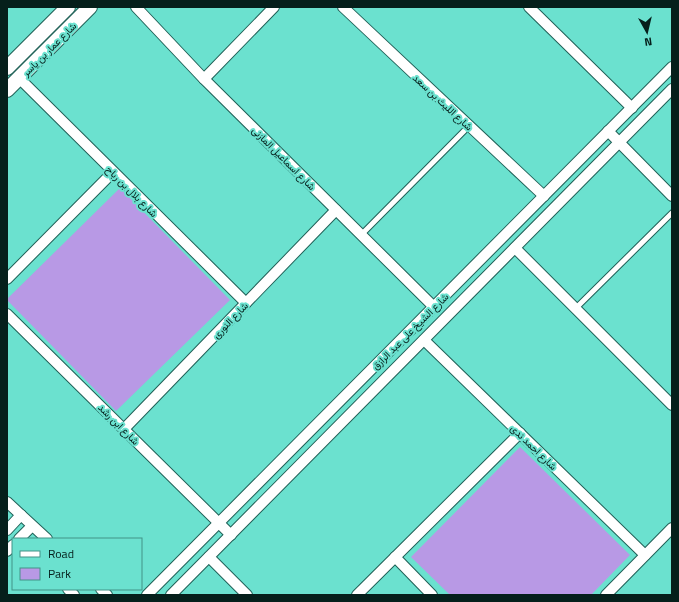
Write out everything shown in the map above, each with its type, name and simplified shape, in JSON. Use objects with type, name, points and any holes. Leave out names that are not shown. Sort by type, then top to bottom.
[{"type":"street","name":"شارع عمار بن ياسر","points":[[7,68],[68,7]]},
{"type":"street","name":"شارع عمار بن ياسر","points":[[7,90],[90,7]]},
{"type":"street","name":"شارع اسماعيل المازنى","points":[[136,7],[204,79],[434,307]]},
{"type":"street","points":[[204,79],[274,7]]},
{"type":"street","name":"شارع الليث بن سعد","points":[[343,7],[544,196]]},
{"type":"street","points":[[534,9],[632,108]]},
{"type":"street","name":"شارع الشيخ على عبد الرازق","points":[[147,595],[672,67]]},
{"type":"street","name":"شارع بلال بن رباح","points":[[19,78],[246,304]]},
{"type":"street","name":"شارع الشيخ على عبد الرازق","points":[[171,595],[672,89]]},
{"type":"street","points":[[608,131],[672,196]]},
{"type":"street","points":[[7,279],[113,172]]},
{"type":"street","name":"شارع النورى","points":[[124,429],[336,210]]},
{"type":"street","points":[[515,248],[672,405]]},
{"type":"street","name":"شارع ابن رشد","points":[[7,314],[231,535]]},
{"type":"street","name":"شارع احمد ندى","points":[[424,340],[645,555]]},
{"type":"street","points":[[356,595],[520,433]]},
{"type":"street","points":[[7,502],[46,538]]},
{"type":"street","points":[[15,538],[7,530],[21,516]]},
{"type":"street","points":[[20,538],[32,526]]},
{"type":"street","points":[[606,595],[672,528]]},
{"type":"street","points":[[209,557],[247,595]]},
{"type":"street","points":[[395,557],[432,595]]},
{"type":"lane","points":[[361,235],[469,126]]},
{"type":"lane","points":[[576,308],[672,213]]},
{"type":"green space","points":[[120,188],[230,300],[116,411],[7,299]]},
{"type":"green space","points":[[520,447],[630,555],[591,595],[450,595],[411,557]]}]
